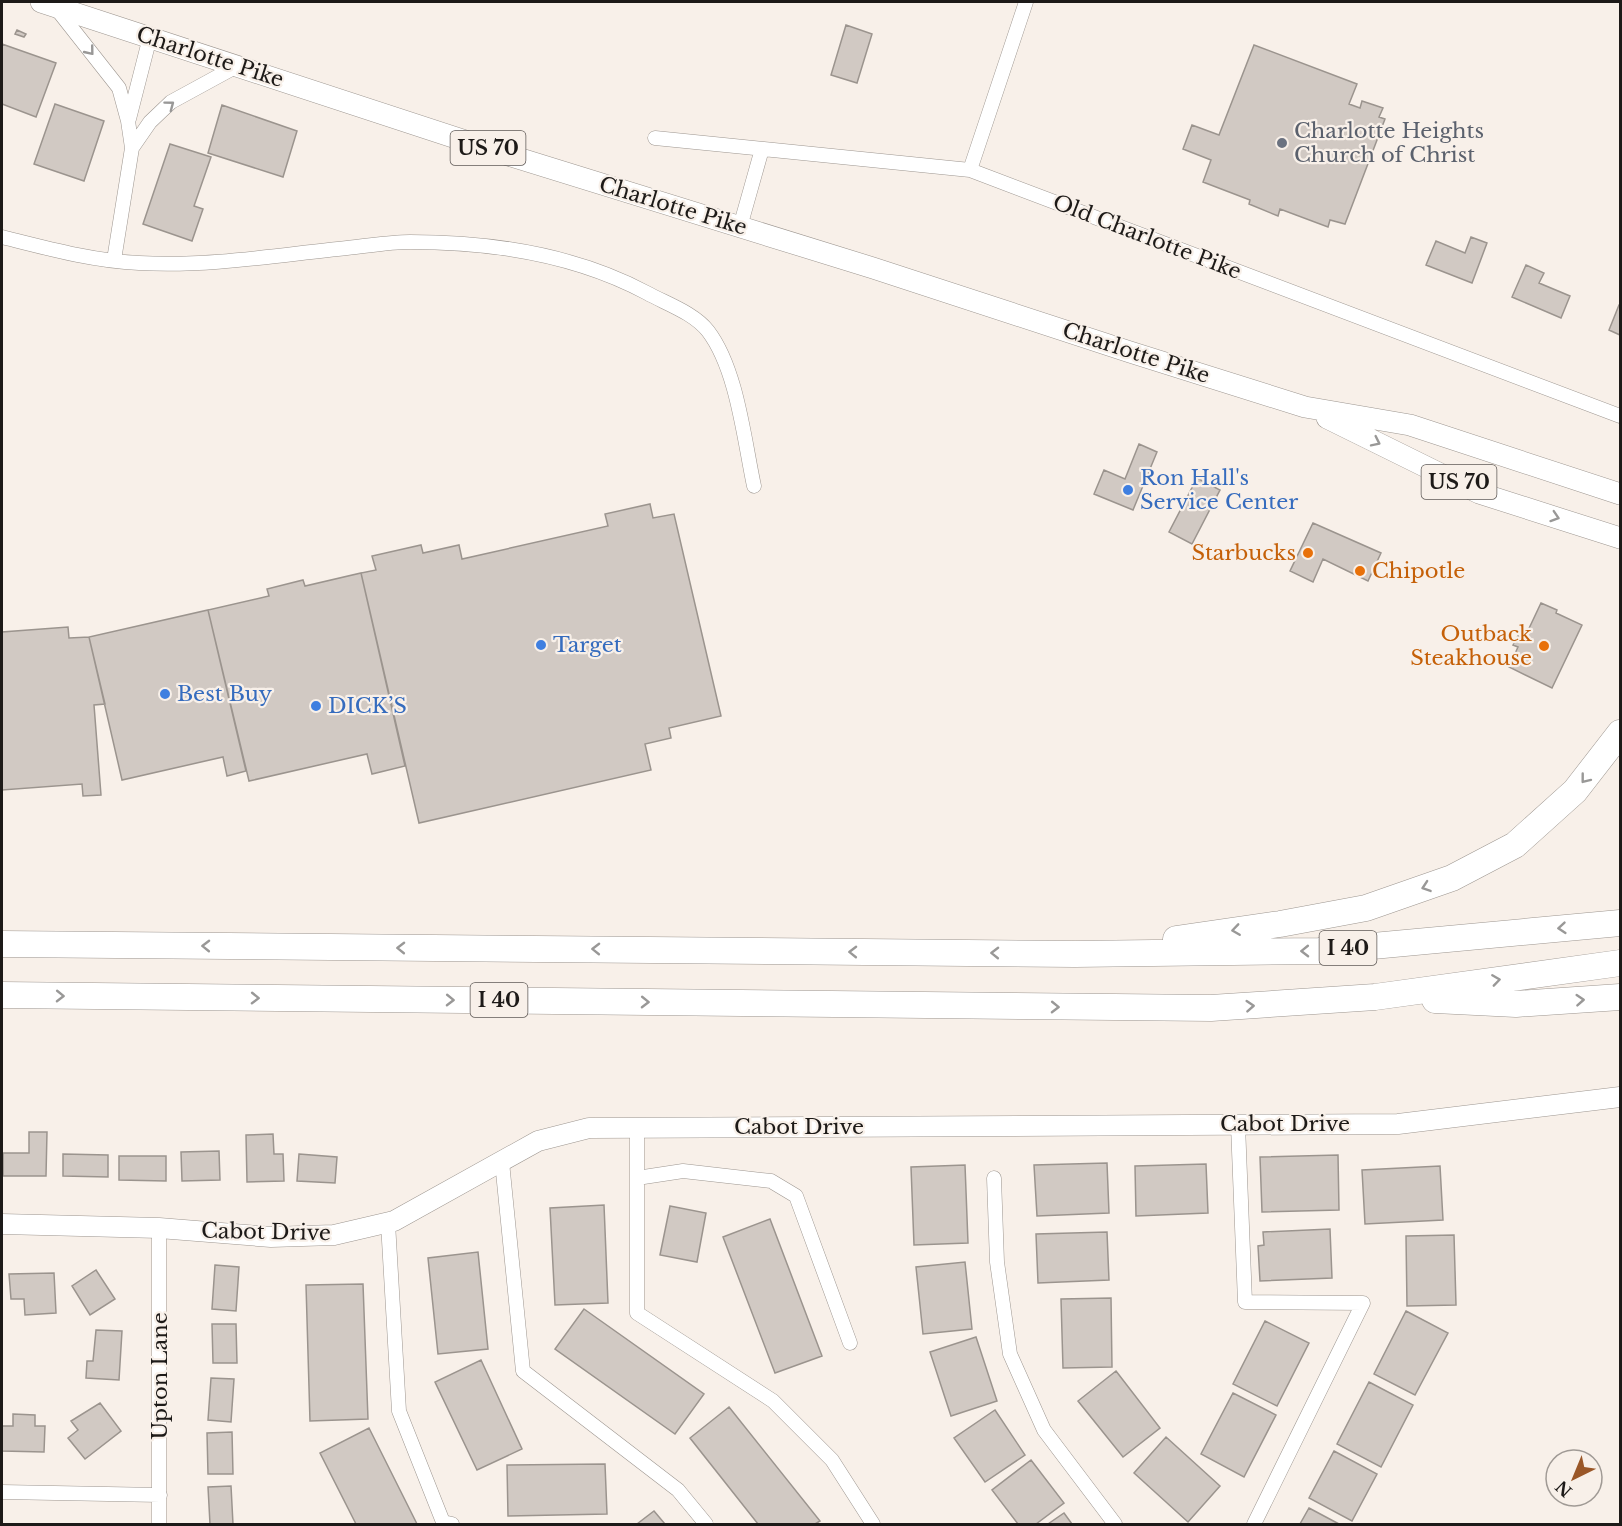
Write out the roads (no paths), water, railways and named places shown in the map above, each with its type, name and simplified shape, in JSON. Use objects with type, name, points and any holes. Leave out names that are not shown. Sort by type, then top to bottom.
[{"type":"highway","points":[[1075,954],[1280,924],[1366,908],[1452,878],[1515,845],[1575,791],[1620,733]]},
{"type":"highway","name":"I 40","points":[[2,944],[1075,954],[1319,951],[1620,923]]},
{"type":"highway","name":"I 40","points":[[2,995],[1211,1008],[1375,997],[1620,963]]},
{"type":"highway","points":[[1375,997],[1516,1004],[1620,997]]},
{"type":"main road","name":"Charlotte Pike","points":[[47,3],[519,158],[1305,407],[1410,425],[1620,494]]},
{"type":"main road","name":"Charlotte Pike","points":[[1305,407],[1479,493],[1620,538]]},
{"type":"street","points":[[970,170],[1026,2]]},
{"type":"street","points":[[47,3],[119,88],[128,121],[132,148],[114,260]]},
{"type":"street","points":[[128,121],[150,37]]},
{"type":"street","points":[[132,148],[150,122],[171,102],[237,66]]},
{"type":"street","name":"Old Charlotte Pike","points":[[655,138],[665,141],[970,170],[1620,416]]},
{"type":"street","points":[[740,227],[762,149]]},
{"type":"street","points":[[2,237],[46,248],[139,263],[226,262],[408,242],[486,246],[579,266],[633,286],[693,317],[706,329],[726,363],[753,486]]},
{"type":"street","name":"Cabot Drive","points":[[2,1224],[159,1228],[271,1237],[334,1236],[394,1221],[538,1141],[589,1128],[1398,1124],[1620,1097]]},
{"type":"street","points":[[1238,1125],[1245,1302],[1363,1303],[1254,1524]]},
{"type":"street","points":[[637,1127],[637,1313],[772,1401],[832,1460],[873,1524]]},
{"type":"street","points":[[502,1162],[523,1371],[678,1490],[706,1524]]},
{"type":"street","points":[[637,1178],[683,1171],[771,1181],[796,1196],[850,1343]]},
{"type":"street","points":[[994,1178],[997,1262],[1010,1354],[1044,1430],[1115,1524]]},
{"type":"street","points":[[388,1223],[399,1411],[443,1522],[452,1524]]},
{"type":"street","name":"Upton Lane","points":[[159,1228],[159,1524]]},
{"type":"street","points":[[2,1492],[160,1495]]},
{"type":"place","name":"Charlotte Heights Church of Christ","points":[[1282,143]]},
{"type":"place","name":"Ron Hall's Service Center","points":[[1128,490]]},
{"type":"place","name":"Starbucks","points":[[1308,553]]},
{"type":"place","name":"Chipotle","points":[[1360,571]]},
{"type":"place","name":"Target","points":[[541,645]]},
{"type":"place","name":"Outback Steakhouse","points":[[1544,646]]},
{"type":"place","name":"Best Buy","points":[[165,694]]},
{"type":"place","name":"DICK’S","points":[[316,706]]}]
